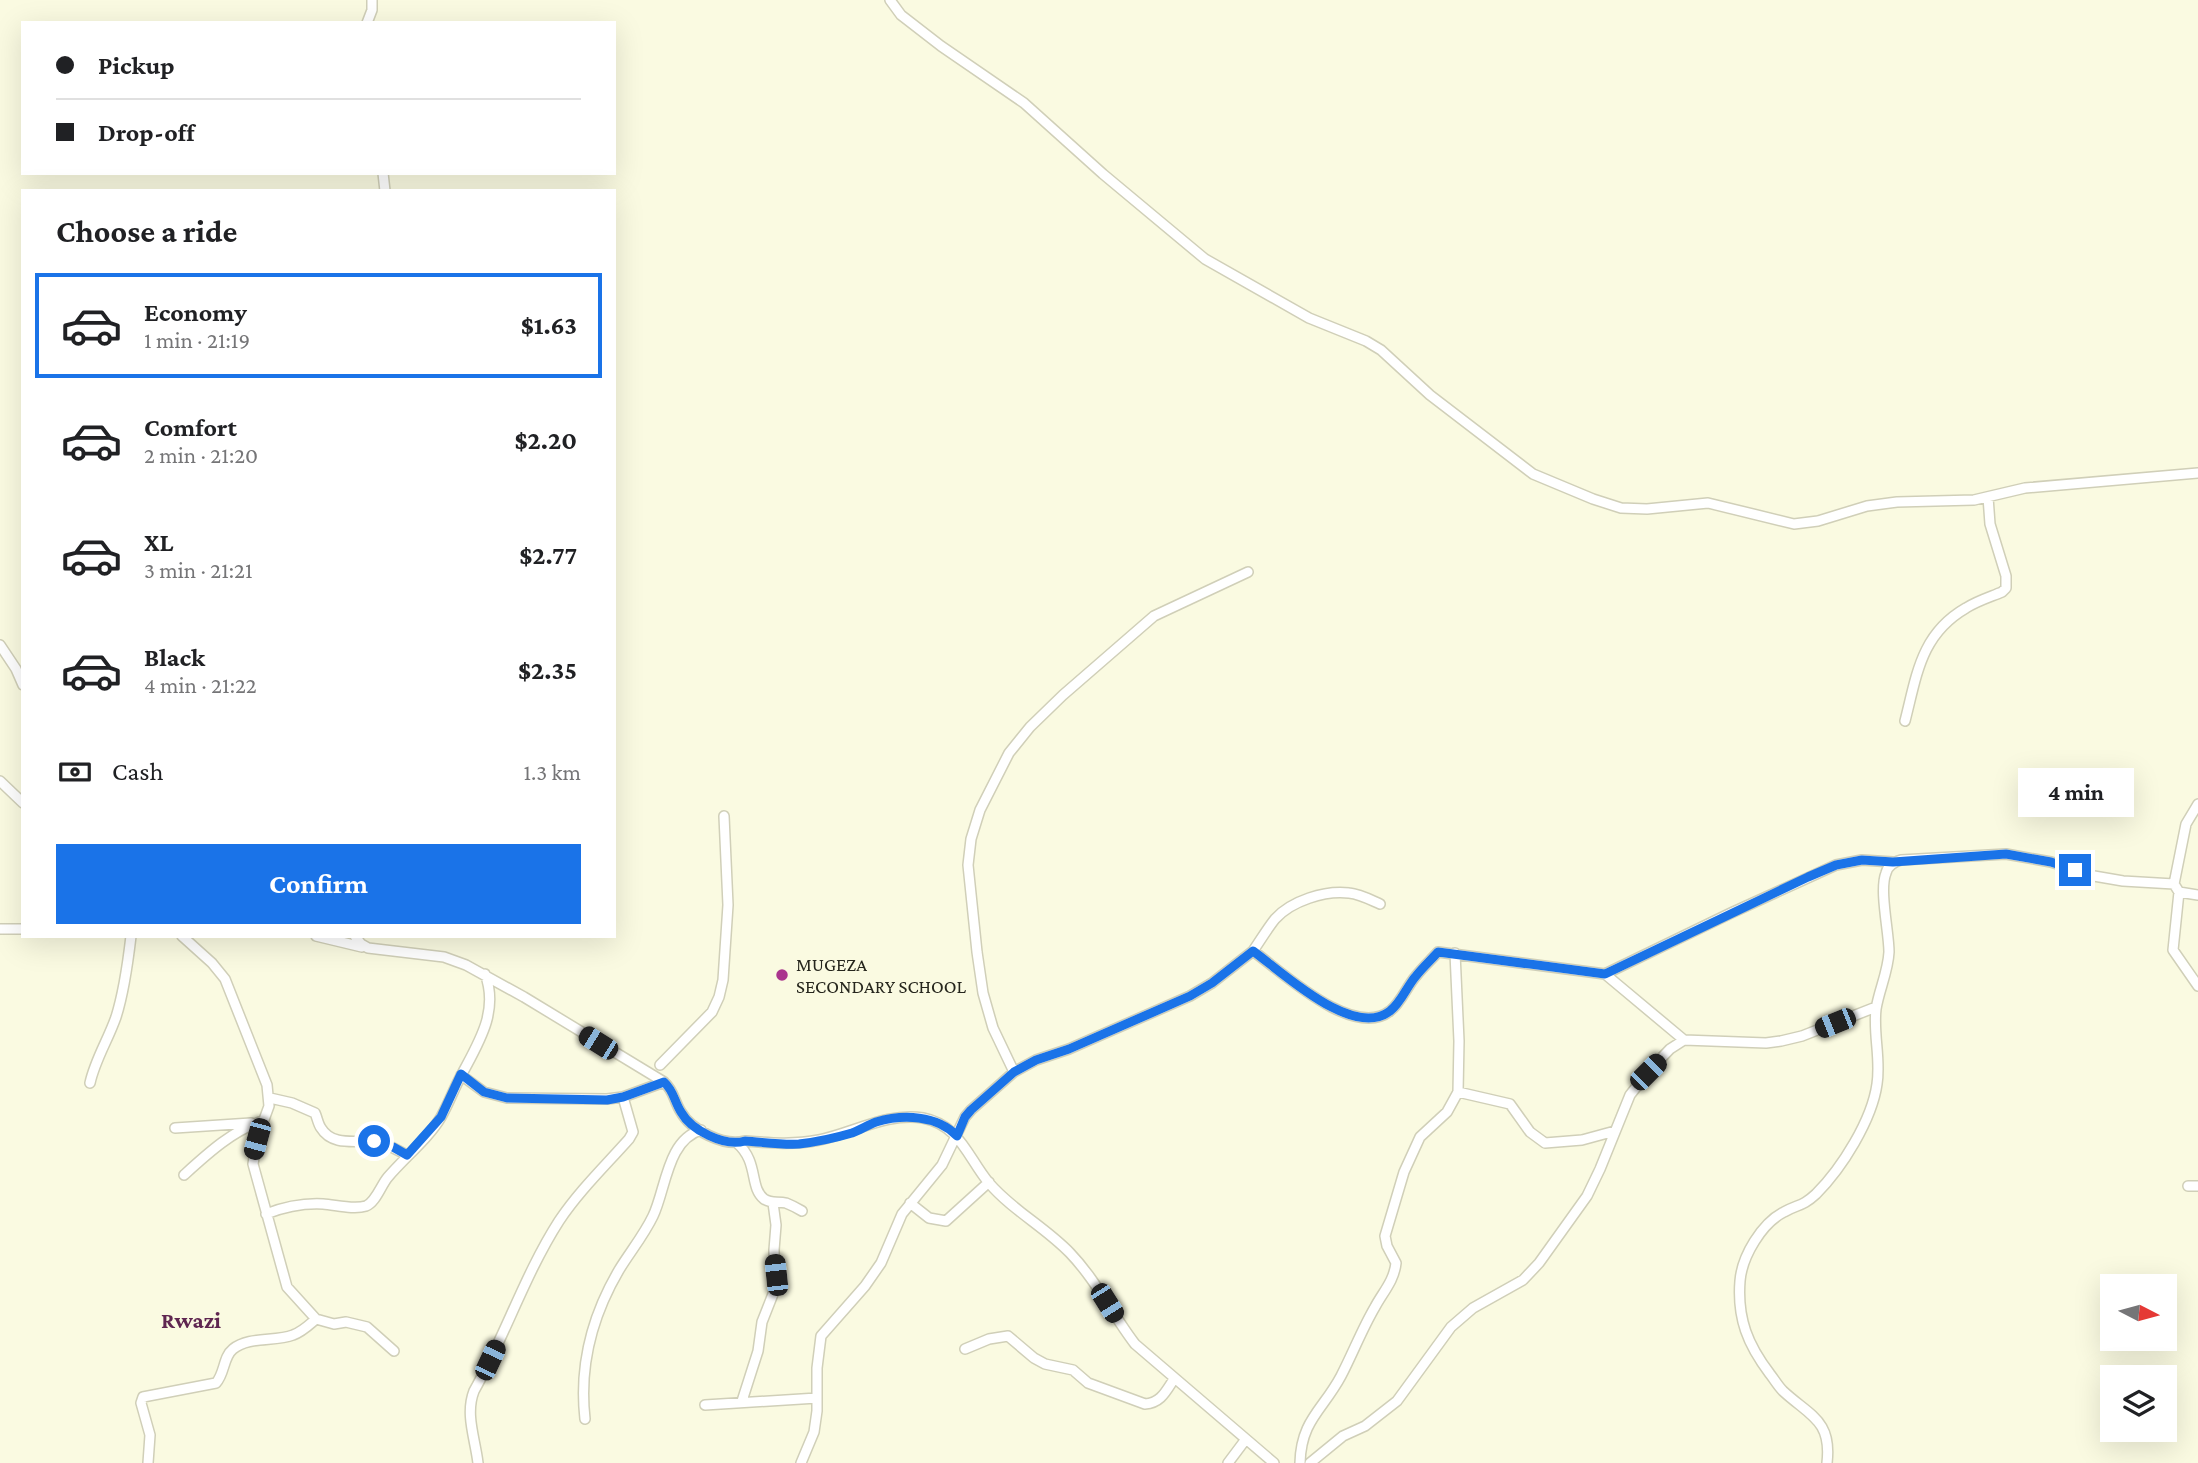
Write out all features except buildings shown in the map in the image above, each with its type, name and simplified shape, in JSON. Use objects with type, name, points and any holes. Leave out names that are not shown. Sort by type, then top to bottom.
[{"type":"street","points":[[368,21],[372,0]]},
{"type":"street","points":[[890,0],[901,15],[941,46],[1024,103],[1103,174],[1205,259],[1309,318],[1366,341],[1381,350],[1430,396],[1533,474],[1620,508],[1647,509],[1708,503],[1794,524],[1818,521],[1877,505],[1988,497],[2035,487],[2198,473]]},
{"type":"street","points":[[1905,721],[1917,671],[1927,645],[1938,630],[1968,606],[2006,588],[2006,576],[1990,524],[1988,497]]},
{"type":"street","points":[[1014,1072],[993,1028],[977,952],[968,865],[971,839],[980,810],[1009,753],[1030,727],[1071,688],[1154,616],[1248,572]]},
{"type":"street","points":[[0,646],[21,680]]},
{"type":"street","points":[[0,780],[21,801]]},
{"type":"street","points":[[2198,804],[2186,824],[2177,888],[2173,950],[2198,986]]},
{"type":"street","points":[[660,1065],[712,1012],[719,998],[723,980],[728,905],[724,816]]},
{"type":"street","points":[[1605,974],[1836,865],[1862,860],[1893,862],[2006,854],[2051,862],[2094,876],[2177,888],[2198,895]]},
{"type":"street","points":[[1827,1463],[1826,1435],[1818,1421],[1783,1391],[1748,1342],[1744,1330],[1740,1283],[1746,1256],[1773,1218],[1787,1210],[1801,1207],[1816,1194],[1840,1164],[1868,1117],[1878,1075],[1877,1007],[1889,951],[1884,878],[1893,862]]},
{"type":"street","points":[[801,1463],[814,1432],[821,1336],[881,1264],[902,1214],[942,1165],[971,1110],[1014,1072],[1036,1060],[1082,1044],[1190,996],[1212,983],[1253,951],[1276,918],[1295,905],[1332,892],[1352,892],[1380,904]]},
{"type":"street","points":[[0,929],[21,929]]},
{"type":"street","points":[[90,1083],[94,1065],[120,1002],[131,938]]},
{"type":"street","points":[[184,938],[225,979],[263,1074],[270,1098],[253,1164],[287,1287],[316,1319],[334,1324],[346,1322],[367,1328],[394,1352]]},
{"type":"street","points":[[325,938],[368,948],[444,957],[484,974],[664,1082],[672,1089],[681,1112],[689,1123],[715,1138],[737,1143],[745,1141],[797,1144],[852,1132],[879,1121],[907,1117],[923,1118],[950,1128],[989,1182],[1007,1201],[1069,1252],[1092,1279],[1135,1344],[1274,1463]]},
{"type":"street","points":[[357,938],[368,948]]},
{"type":"street","points":[[1253,951],[1323,1004],[1369,1017],[1391,1011],[1416,975],[1438,952],[1605,974],[1684,1040],[1766,1044],[1802,1036],[1877,1007]]},
{"type":"street","points":[[1300,1463],[1304,1435],[1312,1416],[1337,1383],[1365,1325],[1392,1280],[1396,1263],[1385,1236],[1409,1160],[1420,1137],[1447,1112],[1458,1092],[1459,1041],[1455,953]]},
{"type":"street","points":[[266,1214],[306,1205],[366,1206],[372,1201],[384,1182],[441,1117],[481,1037],[491,989],[484,974]]},
{"type":"street","points":[[1310,1463],[1343,1436],[1365,1426],[1397,1401],[1451,1327],[1473,1308],[1523,1280],[1539,1263],[1587,1196],[1630,1095],[1671,1049],[1684,1040]]},
{"type":"street","points":[[461,1074],[484,1092],[507,1098],[581,1101],[623,1097],[664,1082]]},
{"type":"street","points":[[1458,1092],[1510,1104],[1530,1132],[1545,1143],[1582,1140],[1615,1131]]},
{"type":"street","points":[[478,1463],[470,1417],[470,1403],[474,1391],[544,1246],[589,1182],[633,1132],[623,1097]]},
{"type":"street","points":[[270,1098],[315,1112],[321,1130],[331,1137],[350,1143],[374,1141],[407,1155]]},
{"type":"street","points":[[175,1128],[263,1121]]},
{"type":"street","points":[[184,1175],[209,1153],[253,1123]]},
{"type":"street","points":[[585,1419],[583,1374],[589,1342],[602,1303],[655,1212],[677,1152],[692,1133],[701,1130]]},
{"type":"street","points":[[737,1143],[751,1159],[757,1189],[763,1198],[773,1203],[788,1204],[802,1211]]},
{"type":"street","points":[[910,1203],[929,1219],[946,1221],[989,1182]]},
{"type":"street","points":[[742,1401],[758,1351],[762,1322],[775,1289],[776,1224],[773,1203]]},
{"type":"street","points":[[148,1463],[150,1435],[141,1403],[143,1397],[216,1383],[231,1350],[236,1346],[293,1335],[316,1319]]},
{"type":"street","points":[[965,1349],[989,1339],[1008,1336],[1045,1364],[1073,1370],[1088,1383],[1145,1404],[1153,1404],[1160,1399],[1174,1379]]},
{"type":"street","points":[[705,1405],[817,1398]]},
{"type":"street","points":[[1228,1463],[1247,1439]]},
{"type":"place","name":"MUGEZA SECONDARY SCHOOL","points":[[782,975]]},
{"type":"district","name":"Rwazi","points":[[191,1320]]},
{"type":"route","points":[[374,1141],[407,1155],[441,1117],[461,1074],[480,1090],[492,1095],[581,1101],[623,1097],[664,1082],[672,1089],[681,1112],[689,1123],[715,1138],[737,1143],[745,1141],[797,1144],[852,1132],[879,1121],[907,1117],[923,1118],[940,1124],[950,1128],[957,1136],[971,1110],[1014,1072],[1036,1060],[1069,1049],[1190,996],[1212,983],[1253,951],[1323,1004],[1353,1014],[1380,1016],[1391,1011],[1416,975],[1438,952],[1605,974],[1836,865],[1862,860],[1893,862],[2006,854],[2051,862],[2075,870]]}]
